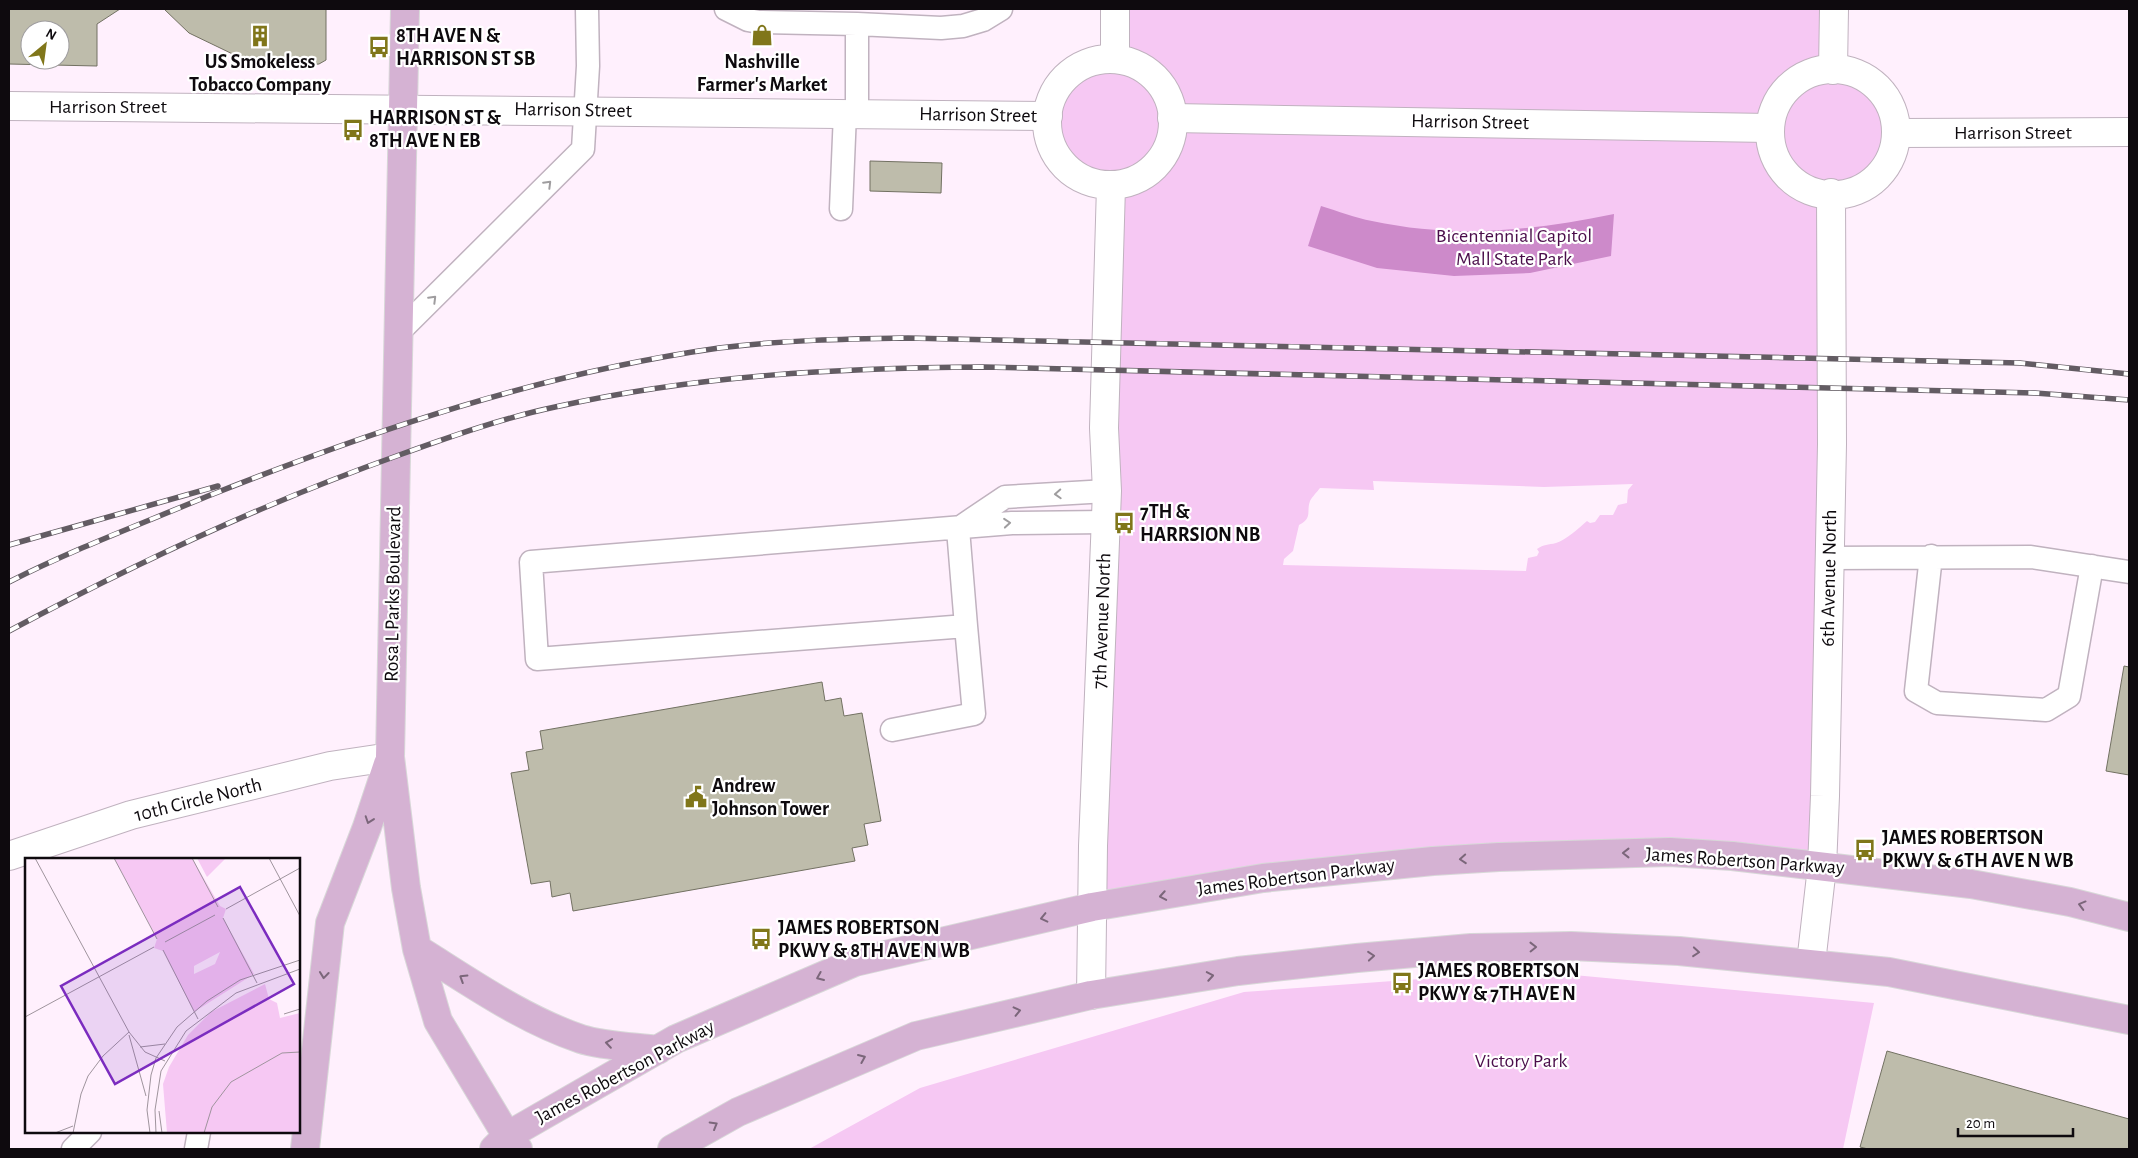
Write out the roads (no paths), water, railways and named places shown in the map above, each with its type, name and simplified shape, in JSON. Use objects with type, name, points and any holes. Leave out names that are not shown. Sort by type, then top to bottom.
[{"type":"main road","name":"Rosa L Parks Boulevard","points":[[405,9],[390,757],[406,888],[417,949],[438,1021],[507,1145]]},
{"type":"main road","points":[[305,1149],[330,923],[367,827],[390,757]]},
{"type":"main road","name":"James Robertson Parkway","points":[[507,1145],[676,1039],[855,962],[1092,907],[1263,878],[1433,861],[1670,852],[1732,856],[1971,884],[2070,902],[2129,917]]},
{"type":"main road","points":[[672,1149],[738,1112],[916,1036],[1091,995],[1238,971],[1356,958],[1471,948],[1571,946],[1659,950],[1811,963],[1889,972],[2129,1020]]},
{"type":"main road","points":[[417,949],[522,1014],[554,1028],[583,1040],[658,1050]]},
{"type":"street","points":[[1115,9],[1115,57]]},
{"type":"street","points":[[1833,70],[1834,9]]},
{"type":"street","points":[[1115,57],[1137,65],[1152,76],[1164,90],[1172,118],[1167,148],[1154,166],[1137,180],[1111,186],[1085,180],[1072,172],[1062,162],[1053,148],[1048,116],[1052,97],[1067,75],[1087,62],[1115,57]]},
{"type":"street","points":[[1833,70],[1852,72],[1876,86],[1884,94],[1893,110],[1897,133],[1890,161],[1878,176],[1861,188],[1831,193],[1807,189],[1791,180],[1782,170],[1770,147],[1769,128],[1773,110],[1788,87],[1804,76],[1833,70]]},
{"type":"street","name":"Harrison Street","points":[[9,106],[586,110],[1048,116]]},
{"type":"street","name":"Harrison Street","points":[[1172,118],[1769,128]]},
{"type":"street","name":"Harrison Street","points":[[1897,133],[2129,132]]},
{"type":"street","name":"7th Avenue North","points":[[1091,995],[1092,907],[1107,491],[1104,428],[1111,186]]},
{"type":"street","name":"6th Avenue North","points":[[1811,963],[1822,866],[1829,558],[1831,193]]},
{"type":"street","name":"10th Circle North","points":[[25,854],[131,815],[330,766],[390,757]]},
{"type":"lane","points":[[398,333],[583,149],[586,110],[587,9]]},
{"type":"lane","points":[[726,9],[748,20],[759,22],[941,28],[963,26],[983,20],[1001,9]]},
{"type":"lane","points":[[841,209],[851,113],[857,24]]},
{"type":"lane","points":[[958,529],[1006,497],[1107,491]]},
{"type":"lane","points":[[966,626],[538,659],[531,562],[958,529],[1012,523],[1106,522]]},
{"type":"lane","points":[[892,730],[974,714],[958,529]]},
{"type":"lane","points":[[1931,556],[1916,691],[1937,703],[2046,710],[2069,696],[2092,566]]},
{"type":"lane","points":[[1829,558],[2031,557],[2129,572]]},
{"type":"lane","points":[[72,1149],[89,1133]]},
{"type":"lane","points":[[196,1149],[199,1133]]},
{"type":"railway","points":[[9,582],[83,548],[208,496],[396,427],[523,388],[588,372],[653,359],[743,345],[814,340],[908,338],[2020,363],[2129,374]]},
{"type":"railway","points":[[9,631],[105,581],[251,513],[351,473],[459,434],[536,411],[608,396],[662,387],[768,375],[875,369],[984,367],[2035,393],[2129,400]]},
{"type":"railway","points":[[9,545],[218,486]]},
{"type":"place","name":"Nashville Farmer's Market","points":[[762,35]]},
{"type":"place","name":"US Smokeless Tobacco Company","points":[[260,36]]},
{"type":"place","name":"8TH AVE N & HARRISON ST SB","points":[[379,47]]},
{"type":"place","name":"HARRISON ST & 8TH AVE N EB","points":[[353,130]]},
{"type":"place","name":"7TH & HARRSION NB","points":[[1124,523]]},
{"type":"place","name":"Andrew Johnson Tower","points":[[696,797]]},
{"type":"place","name":"JAMES ROBERTSON PKWY & 6TH AVE N WB","points":[[1865,850]]},
{"type":"place","name":"JAMES ROBERTSON PKWY & 8TH AVE N WB","points":[[761,939]]},
{"type":"place","name":"JAMES ROBERTSON PKWY & 7TH AVE N","points":[[1402,983]]},
{"type":"park label","name":"Bicentennial Capitol Mall State Park","points":[[1514,248]]},
{"type":"park label","name":"Victory Park","points":[[1521,1061]]}]
